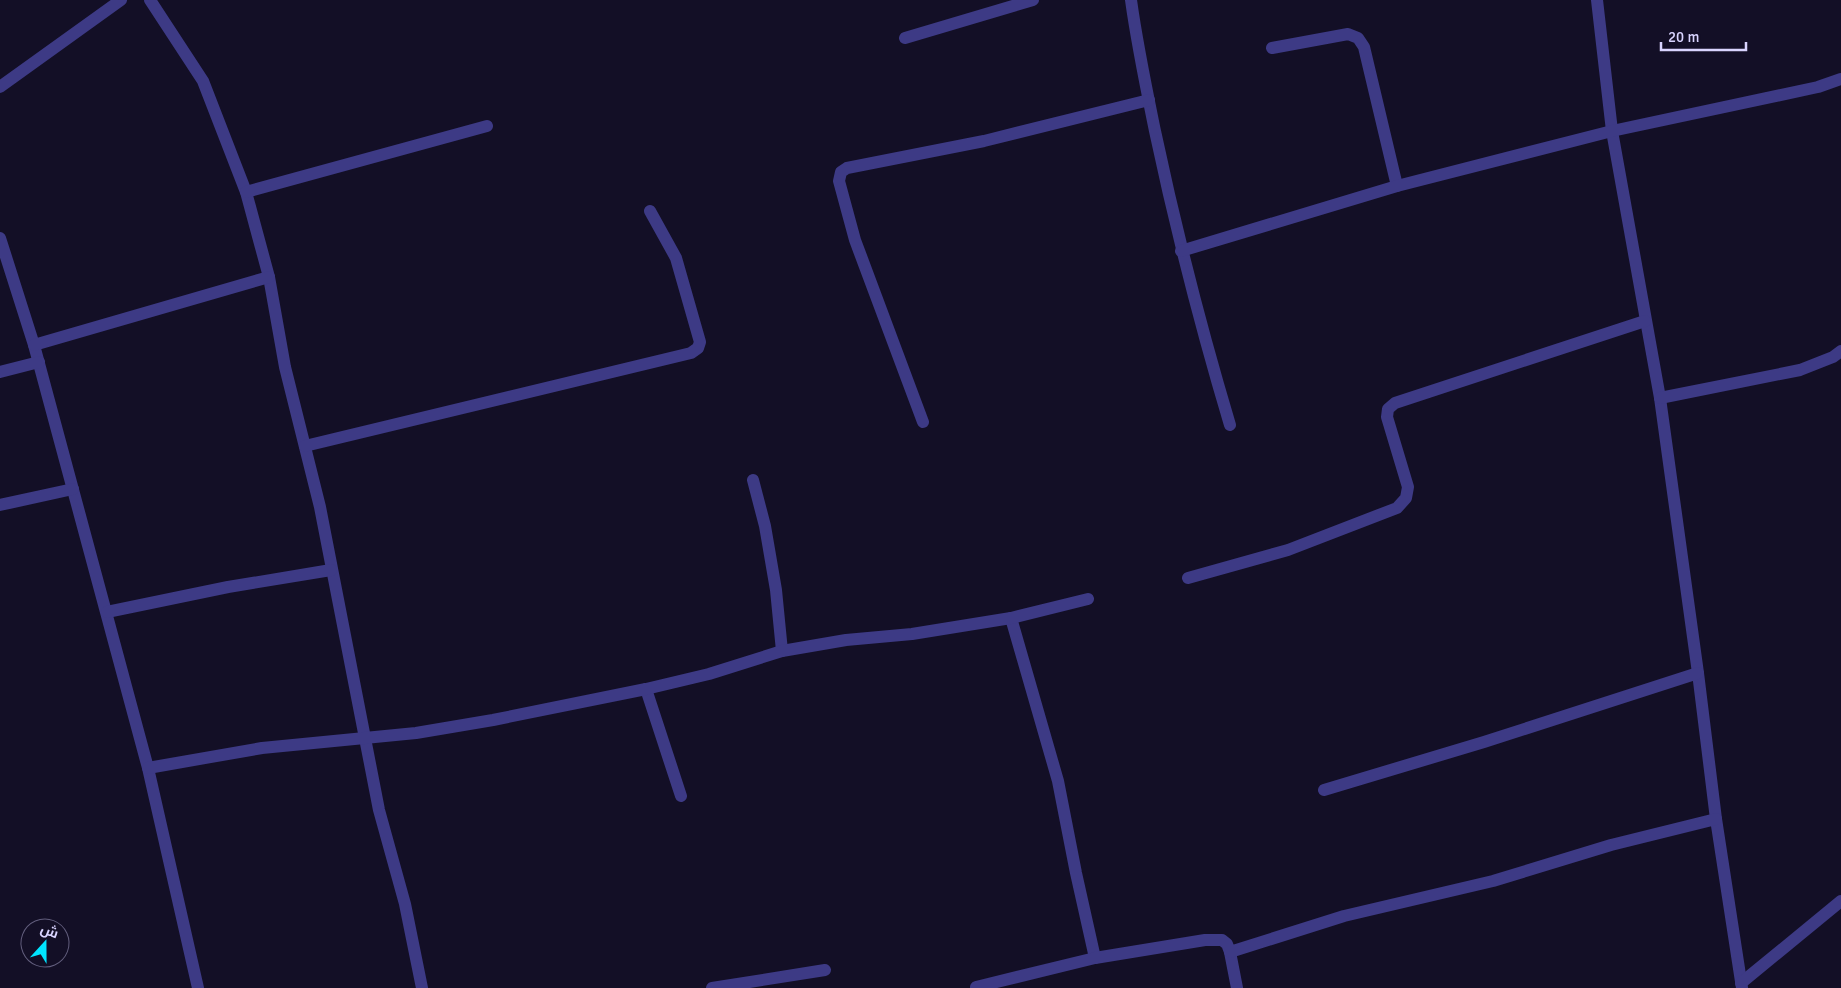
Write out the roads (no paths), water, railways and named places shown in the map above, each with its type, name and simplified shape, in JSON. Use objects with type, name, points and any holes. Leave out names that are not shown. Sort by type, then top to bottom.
[{"type":"street","points":[[0,87],[121,0]]},
{"type":"street","points":[[150,0],[203,82],[246,192],[269,278],[278,334],[320,507],[379,810],[404,904],[422,988]]},
{"type":"street","points":[[905,38],[1033,0]]},
{"type":"street","points":[[1131,0],[1149,100],[1181,251],[1230,425]]},
{"type":"street","points":[[1597,0],[1612,131],[1660,398],[1716,819],[1741,986]]},
{"type":"street","points":[[1272,48],[1348,34],[1358,38],[1364,46],[1397,186]]},
{"type":"street","points":[[1181,251],[1397,186],[1612,131],[1818,87],[1841,79]]},
{"type":"street","points":[[923,422],[855,240],[839,181],[841,172],[847,168],[984,141],[1149,100]]},
{"type":"street","points":[[246,192],[487,126]]},
{"type":"street","points":[[305,446],[691,353],[698,348],[700,342],[676,258],[650,210]]},
{"type":"street","points":[[0,238],[34,344],[107,612],[148,768],[198,988]]},
{"type":"street","points":[[34,344],[269,278]]},
{"type":"street","points":[[1188,578],[1288,550],[1397,508],[1406,498],[1408,487],[1387,417],[1388,409],[1394,402],[1645,321]]},
{"type":"street","points":[[1660,398],[1800,370],[1841,352]]},
{"type":"street","points":[[0,372],[39,362]]},
{"type":"street","points":[[754,480],[776,590],[782,651]]},
{"type":"street","points":[[0,505],[73,489]]},
{"type":"street","points":[[107,612],[228,587],[331,570]]},
{"type":"street","points":[[148,768],[262,748],[416,734],[709,674],[782,651],[846,640],[912,634],[1011,618],[1088,599]]},
{"type":"street","points":[[1011,618],[1058,780],[1076,873],[1096,958]]},
{"type":"street","points":[[1324,790],[1484,742],[1698,674]]},
{"type":"street","points":[[646,688],[681,796]]},
{"type":"street","points":[[1230,952],[1344,916],[1493,881],[1612,845],[1716,819]]},
{"type":"street","points":[[1741,986],[1841,901]]},
{"type":"street","points":[[976,987],[1096,958],[1214,939],[1222,940],[1227,944],[1237,988]]},
{"type":"street","points":[[712,988],[825,970]]}]
